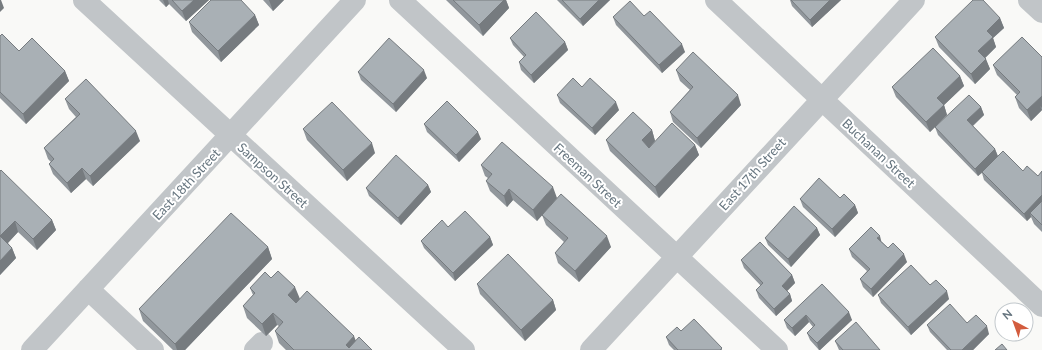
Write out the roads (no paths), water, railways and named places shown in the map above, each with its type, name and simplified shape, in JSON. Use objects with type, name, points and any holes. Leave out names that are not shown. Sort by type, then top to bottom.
[{"type":"street","name":"Sampson Street","points":[[84,0],[464,350]]},
{"type":"street","name":"East 18th Street","points":[[32,350],[355,0]]},
{"type":"street","name":"Freeman Street","points":[[400,0],[777,350]]},
{"type":"street","name":"Buchanan Street","points":[[716,0],[1042,306]]},
{"type":"street","name":"East 17th Street","points":[[591,350],[821,98],[914,0]]},
{"type":"street","points":[[1029,0],[1042,12]]},
{"type":"street","points":[[88,289],[153,350]]}]
